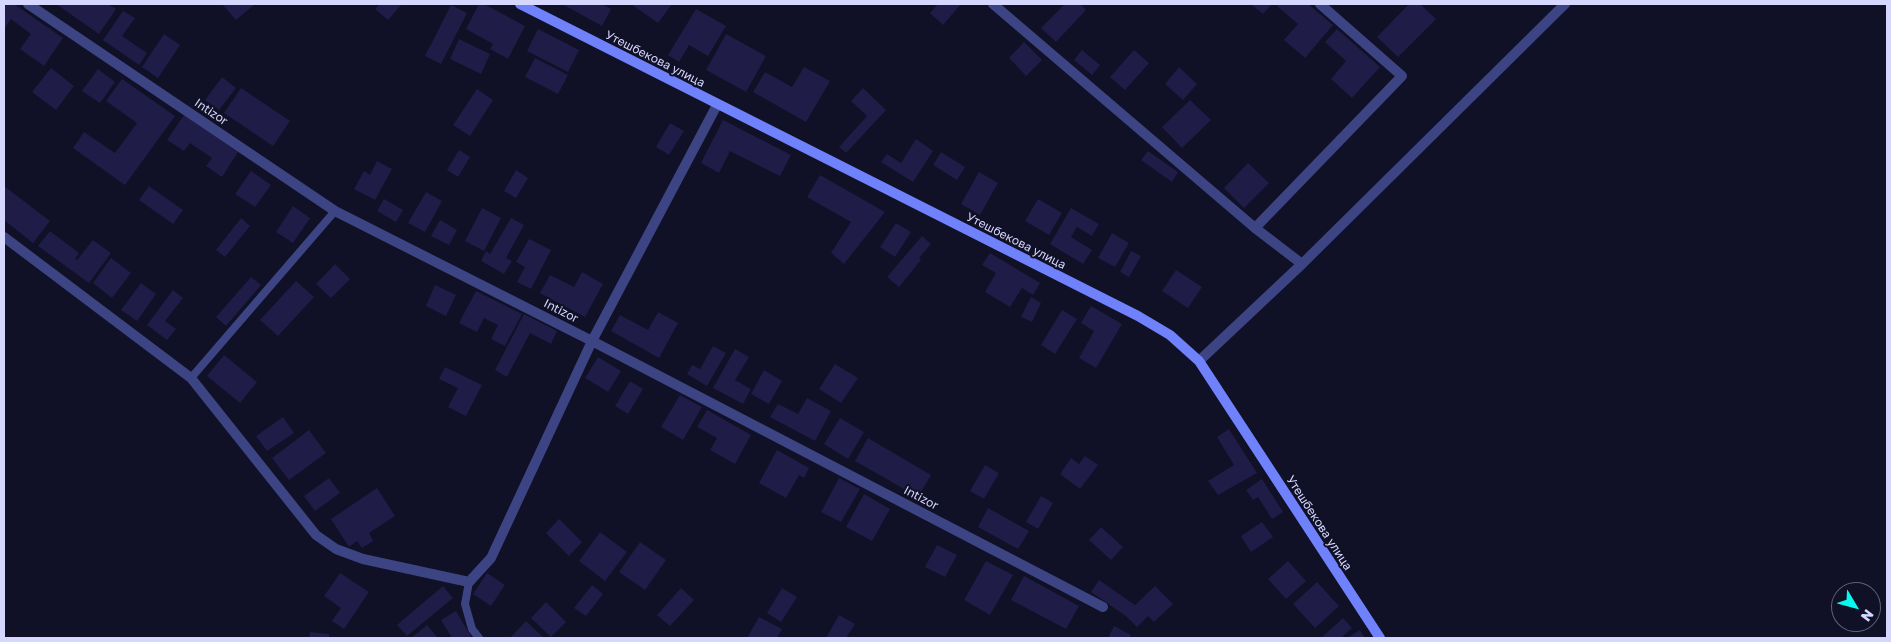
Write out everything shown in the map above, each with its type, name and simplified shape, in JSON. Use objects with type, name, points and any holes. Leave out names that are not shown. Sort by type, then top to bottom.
[{"type":"main road","name":"Утешбекова улица","points":[[520,4],[1138,316],[1170,335],[1199,361],[1380,638]]},
{"type":"street","name":"Intizor","points":[[28,4],[335,211],[592,341],[1103,607]]},
{"type":"street","points":[[993,4],[1255,228],[1302,264]]},
{"type":"street","points":[[1255,228],[1402,76],[1320,4]]},
{"type":"street","points":[[1199,361],[1302,264],[1565,4]]},
{"type":"street","points":[[4,237],[191,378],[316,535],[336,549],[363,558],[470,582],[491,558],[592,341],[717,105]]},
{"type":"lane","points":[[191,378],[335,211]]},
{"type":"lane","points":[[470,582],[465,604],[472,629],[478,638]]},
{"type":"building","points":[[6,4],[14,4],[63,38],[44,66],[20,49],[31,34],[11,19],[4,29],[4,7]]},
{"type":"building","points":[[56,4],[108,4],[116,9],[99,34]]},
{"type":"building","points":[[222,4],[255,4],[236,20]]},
{"type":"building","points":[[380,4],[402,4],[388,20],[375,9]]},
{"type":"building","points":[[479,4],[484,4],[525,26],[508,59],[490,49],[493,44],[466,29]]},
{"type":"building","points":[[562,4],[601,4],[611,9],[602,26]]},
{"type":"building","points":[[631,4],[672,4],[658,23]]},
{"type":"building","points":[[938,4],[961,4],[943,25],[930,13]]},
{"type":"building","points":[[1065,4],[1080,4],[1086,10],[1056,42],[1041,28]]},
{"type":"building","points":[[1251,4],[1272,4],[1263,14]]},
{"type":"building","points":[[1279,4],[1308,4],[1333,25],[1305,58],[1284,40],[1298,24],[1277,6]]},
{"type":"building","points":[[1409,4],[1420,4],[1436,19],[1398,57],[1377,37]]},
{"type":"building","points":[[451,5],[467,13],[441,64],[425,56]]},
{"type":"building","points":[[696,9],[726,26],[708,56],[689,45],[679,62],[668,55]]},
{"type":"building","points":[[123,11],[135,18],[122,36],[147,53],[139,65],[103,40]]},
{"type":"building","points":[[538,29],[579,50],[568,72],[527,51]]},
{"type":"building","points":[[1337,29],[1380,67],[1352,98],[1331,79],[1346,61],[1325,42]]},
{"type":"building","points":[[164,34],[180,45],[158,78],[142,67]]},
{"type":"building","points":[[726,34],[766,56],[746,92],[706,70]]},
{"type":"building","points":[[459,39],[490,54],[481,74],[450,59]]},
{"type":"building","points":[[1024,42],[1042,60],[1026,76],[1009,58]]},
{"type":"building","points":[[1082,50],[1100,65],[1092,75],[1074,60]]},
{"type":"building","points":[[1134,50],[1149,63],[1125,90],[1110,77]]},
{"type":"building","points":[[535,58],[568,75],[558,94],[525,77]]},
{"type":"building","points":[[804,67],[830,81],[806,122],[753,92],[765,72],[792,87]]},
{"type":"building","points":[[1179,67],[1197,84],[1183,100],[1165,84]]},
{"type":"building","points":[[51,68],[74,86],[56,110],[32,92]]},
{"type":"building","points":[[98,69],[115,82],[100,103],[82,91]]},
{"type":"building","points":[[222,77],[236,88],[219,110],[205,100]]},
{"type":"building","points":[[122,79],[175,116],[125,185],[73,148],[84,132],[115,153],[137,123],[106,101]]},
{"type":"building","points":[[241,88],[290,121],[273,146],[224,113]]},
{"type":"building","points":[[863,88],[886,110],[846,153],[839,147],[867,116],[851,101]]},
{"type":"building","points":[[477,89],[493,100],[470,136],[453,125]]},
{"type":"building","points":[[1190,100],[1211,120],[1182,148],[1162,127]]},
{"type":"building","points":[[184,115],[238,152],[222,177],[206,166],[212,158],[190,143],[184,151],[167,140]]},
{"type":"building","points":[[723,120],[791,155],[780,176],[730,151],[719,173],[701,163]]},
{"type":"building","points":[[670,123],[684,131],[669,155],[656,147]]},
{"type":"building","points":[[916,139],[933,151],[913,182],[881,162],[887,154],[901,163]]},
{"type":"building","points":[[459,150],[470,157],[458,177],[447,170]]},
{"type":"building","points":[[1148,151],[1178,172],[1172,182],[1141,160]]},
{"type":"building","points":[[941,152],[965,167],[957,180],[933,165]]},
{"type":"building","points":[[377,161],[392,169],[375,200],[354,189],[364,171],[370,175]]},
{"type":"building","points":[[1248,163],[1269,183],[1244,208],[1224,188]]},
{"type":"building","points":[[516,170],[528,178],[516,198],[504,191]]},
{"type":"building","points":[[251,171],[271,185],[255,207],[235,194]]},
{"type":"building","points":[[979,172],[998,183],[980,215],[961,204]]},
{"type":"building","points":[[820,175],[885,212],[844,264],[831,253],[851,222],[807,197]]},
{"type":"building","points":[[4,186],[50,221],[33,243],[4,220]]},
{"type":"building","points":[[149,186],[183,210],[173,224],[139,200]]},
{"type":"building","points":[[426,192],[442,201],[425,232],[408,223]]},
{"type":"building","points":[[384,199],[403,210],[396,222],[377,211]]},
{"type":"building","points":[[1038,199],[1062,213],[1049,235],[1025,221]]},
{"type":"building","points":[[293,206],[310,218],[293,243],[276,232]]},
{"type":"building","points":[[482,208],[501,218],[484,251],[465,241]]},
{"type":"building","points":[[1071,208],[1099,224],[1092,236],[1077,227],[1071,237],[1092,250],[1083,264],[1050,244]]},
{"type":"building","points":[[241,218],[250,226],[225,257],[216,250]]},
{"type":"building","points":[[511,218],[524,225],[506,258],[512,261],[504,274],[481,261],[486,251],[490,254]]},
{"type":"building","points":[[440,220],[457,230],[449,245],[431,236]]},
{"type":"building","points":[[896,223],[911,232],[895,257],[880,247]]},
{"type":"building","points":[[50,231],[79,253],[75,259],[77,260],[93,240],[111,253],[89,283],[38,246]]},
{"type":"building","points":[[1112,233],[1129,243],[1115,267],[1098,258]]},
{"type":"building","points":[[922,236],[931,244],[919,258],[921,260],[899,287],[887,277]]},
{"type":"building","points":[[529,239],[551,250],[531,289],[517,282],[525,267],[516,262]]},
{"type":"building","points":[[1131,251],[1141,256],[1129,277],[1120,272]]},
{"type":"building","points":[[990,253],[1040,283],[1033,295],[1022,288],[1010,307],[985,292],[996,273],[982,265]]},
{"type":"building","points":[[111,258],[131,273],[112,298],[93,283]]},
{"type":"building","points":[[335,264],[350,279],[331,298],[316,284]]},
{"type":"building","points":[[1176,270],[1202,287],[1188,308],[1162,291]]},
{"type":"building","points":[[582,272],[603,284],[585,317],[540,293],[550,275],[574,287]]},
{"type":"building","points":[[251,277],[261,285],[226,326],[216,317]]},
{"type":"building","points":[[296,281],[314,297],[278,336],[260,320]]},
{"type":"building","points":[[141,283],[156,294],[137,321],[121,310]]},
{"type":"building","points":[[435,285],[456,295],[446,316],[426,306]]},
{"type":"building","points":[[173,290],[183,298],[165,321],[176,329],[167,340],[147,325]]},
{"type":"building","points":[[476,291],[522,314],[505,346],[491,339],[498,325],[484,318],[477,332],[459,323]]},
{"type":"building","points":[[1031,297],[1041,303],[1032,322],[1021,317]]},
{"type":"building","points":[[1091,306],[1122,324],[1096,368],[1079,358],[1094,331],[1081,323]]},
{"type":"building","points":[[1062,310],[1077,319],[1055,354],[1041,345]]},
{"type":"building","points":[[658,312],[678,323],[659,358],[611,331],[620,315],[648,330]]},
{"type":"building","points":[[524,314],[557,331],[551,344],[530,333],[507,377],[495,370]]},
{"type":"building","points":[[713,346],[726,353],[707,386],[687,374],[692,365],[700,369]]},
{"type":"building","points":[[735,349],[749,357],[735,380],[751,389],[743,404],[713,388]]},
{"type":"building","points":[[224,355],[257,382],[240,403],[207,376]]},
{"type":"building","points":[[598,357],[621,371],[608,392],[585,378]]},
{"type":"building","points":[[835,364],[858,378],[841,403],[819,389]]},
{"type":"building","points":[[445,367],[482,385],[466,416],[448,407],[458,388],[439,379]]},
{"type":"building","points":[[764,370],[782,381],[769,404],[751,394]]},
{"type":"building","points":[[630,381],[643,389],[628,414],[615,406]]},
{"type":"building","points":[[680,395],[702,407],[683,440],[661,427]]},
{"type":"building","points":[[807,398],[831,411],[815,441],[770,417],[778,404],[798,414]]},
{"type":"building","points":[[707,410],[751,435],[735,464],[710,450],[717,438],[697,427]]},
{"type":"building","points":[[283,417],[294,433],[267,451],[256,436]]},
{"type":"building","points":[[840,418],[864,432],[848,459],[824,444]]},
{"type":"building","points":[[1229,429],[1257,473],[1218,495],[1208,481],[1234,465],[1217,437]]},
{"type":"building","points":[[309,430],[326,453],[289,480],[272,458]]},
{"type":"building","points":[[868,438],[931,475],[918,497],[855,461]]},
{"type":"building","points":[[777,450],[809,468],[804,478],[799,475],[786,498],[759,483]]},
{"type":"building","points":[[1085,456],[1098,465],[1080,489],[1060,474],[1071,458],[1079,464]]},
{"type":"building","points":[[985,465],[999,473],[984,499],[970,491]]},
{"type":"building","points":[[329,478],[340,493],[315,511],[304,496]]},
{"type":"building","points":[[839,478],[860,489],[841,522],[821,512]]},
{"type":"building","points":[[1262,479],[1283,512],[1272,519],[1258,497],[1253,500],[1246,490]]},
{"type":"building","points":[[377,488],[395,516],[369,533],[373,541],[362,548],[357,541],[349,547],[331,519]]},
{"type":"building","points":[[864,494],[890,509],[872,541],[846,527]]},
{"type":"building","points":[[1041,496],[1053,503],[1038,529],[1026,522]]},
{"type":"building","points":[[988,508],[1029,531],[1018,549],[978,527]]},
{"type":"building","points":[[559,519],[582,542],[569,556],[546,533]]},
{"type":"building","points":[[1262,522],[1273,537],[1251,552],[1241,536]]},
{"type":"building","points":[[1101,527],[1123,547],[1111,560],[1089,540]]},
{"type":"building","points":[[600,532],[627,552],[605,581],[579,561]]},
{"type":"building","points":[[640,542],[666,560],[645,590],[619,572]]},
{"type":"building","points":[[937,545],[957,555],[945,577],[925,567]]},
{"type":"building","points":[[986,561],[1013,575],[990,615],[964,600]]},
{"type":"building","points":[[1288,561],[1306,581],[1286,599],[1268,579]]},
{"type":"building","points":[[340,573],[369,592],[344,629],[332,621],[341,608],[324,596]]},
{"type":"building","points":[[487,573],[505,585],[491,606],[473,594]]},
{"type":"building","points":[[1024,576],[1079,606],[1066,629],[1011,600]]},
{"type":"building","points":[[1099,580],[1135,605],[1155,586],[1173,604],[1154,622],[1148,616],[1137,627],[1126,616],[1091,592]]},
{"type":"building","points":[[1317,582],[1339,606],[1315,628],[1293,604]]},
{"type":"building","points":[[592,585],[603,594],[586,616],[574,608]]},
{"type":"building","points":[[443,586],[453,598],[407,636],[397,625]]},
{"type":"building","points":[[681,588],[694,600],[670,626],[657,615]]},
{"type":"building","points":[[782,588],[797,597],[781,622],[767,613]]},
{"type":"building","points":[[546,602],[566,622],[551,637],[531,618]]},
{"type":"building","points":[[456,611],[472,638],[452,638],[441,620]]},
{"type":"building","points":[[839,615],[855,624],[846,638],[826,638]]},
{"type":"building","points":[[759,617],[782,629],[777,638],[747,638]]},
{"type":"building","points":[[1343,618],[1352,628],[1341,638],[1321,638]]},
{"type":"building","points":[[526,621],[544,638],[510,638]]},
{"type":"building","points":[[427,625],[438,638],[411,638]]},
{"type":"building","points":[[1114,626],[1131,635],[1129,638],[1108,638]]},
{"type":"building","points":[[1360,630],[1365,638],[1347,638]]},
{"type":"building","points":[[310,632],[329,634],[329,638],[309,638]]}]
